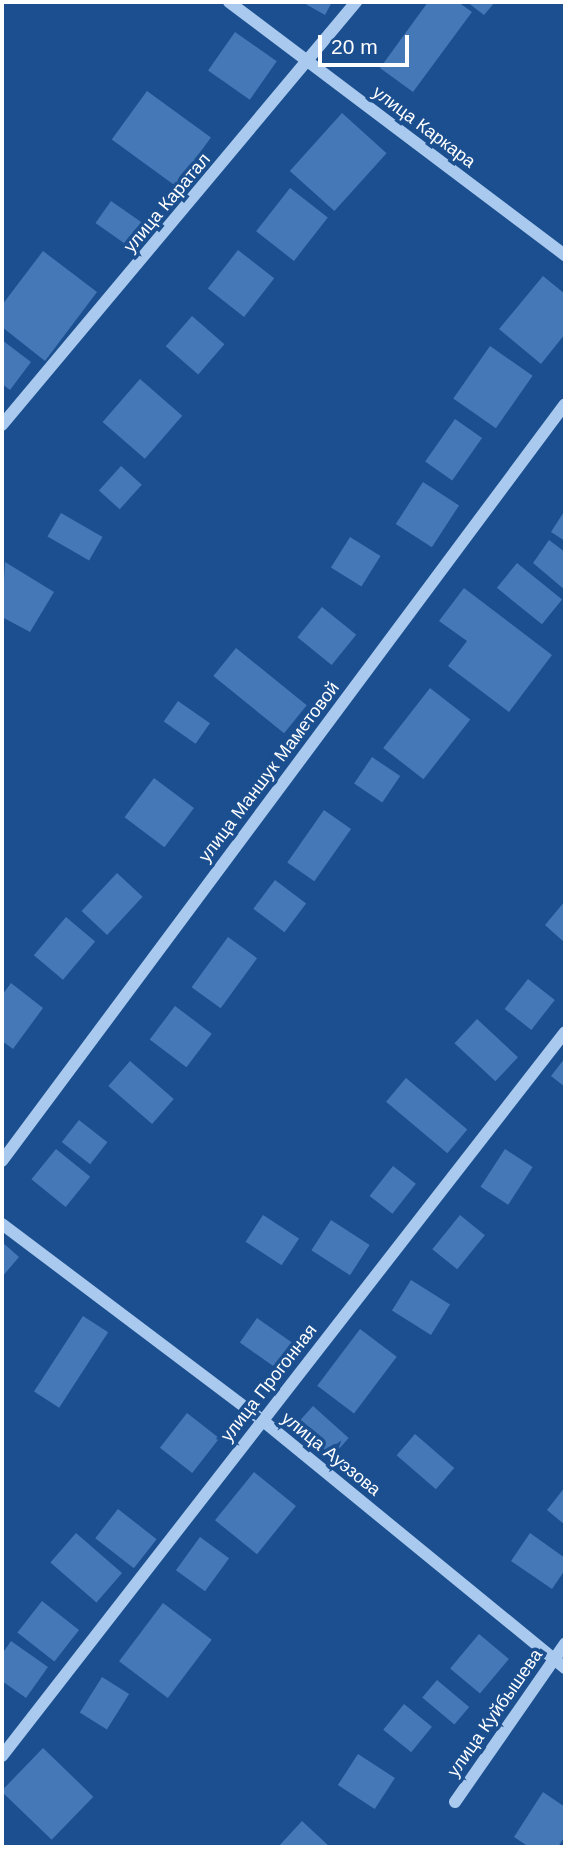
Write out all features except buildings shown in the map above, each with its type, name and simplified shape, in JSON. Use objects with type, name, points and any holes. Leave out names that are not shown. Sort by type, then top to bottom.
[{"type":"street","name":"улица Каркара","points":[[229,2],[565,255]]},
{"type":"street","name":"улица Каратал","points":[[2,425],[309,63],[356,2]]},
{"type":"street","name":"улица Маншук Маметовой","points":[[2,1161],[565,404]]},
{"type":"street","name":"улица Прогонная","points":[[2,1756],[565,1032]]},
{"type":"street","name":"улица Ауэзова","points":[[2,1224],[262,1420],[565,1668]]},
{"type":"street","name":"улица Куйбышева","points":[[455,1801],[565,1644]]}]
